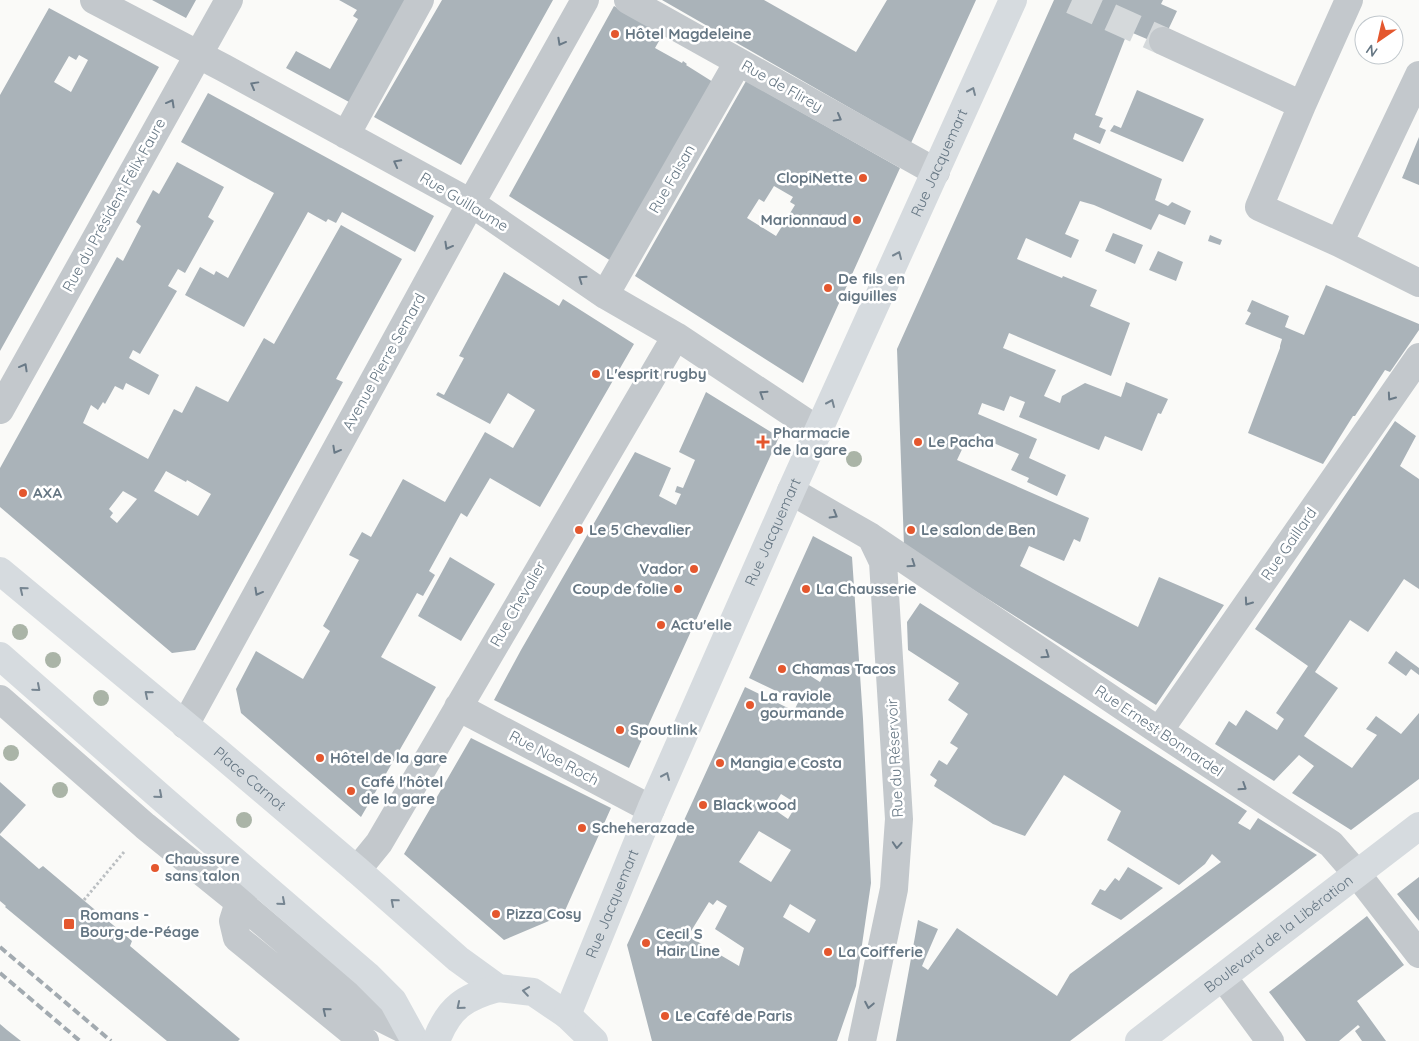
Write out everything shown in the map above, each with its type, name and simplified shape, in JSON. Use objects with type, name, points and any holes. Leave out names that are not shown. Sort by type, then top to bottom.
[{"type":"main road","name":"Rue Jacquemart","points":[[567,1015],[651,809],[1013,0]]},
{"type":"main road","name":"Place Carnot","points":[[0,571],[358,870],[458,959],[498,988]]},
{"type":"main road","points":[[0,656],[367,975],[393,1001],[412,1036]]},
{"type":"main road","name":"Boulevard de la Libération","points":[[1139,1041],[1419,826]]},
{"type":"main road","name":"Place Carnot","points":[[436,1041],[441,1028],[462,1003],[478,994],[498,988],[533,992],[567,1015],[594,1041]]},
{"type":"street","name":"Rue Guillaume","points":[[94,0],[471,203],[605,295],[676,336],[819,431]]},
{"type":"street","name":"Rue du Président Félix Faure","points":[[0,410],[229,0]]},
{"type":"street","points":[[346,135],[420,0]]},
{"type":"street","name":"Avenue Pierre Semard","points":[[185,725],[471,203],[585,0]]},
{"type":"street","name":"Rue de Flirey","points":[[628,0],[936,172]]},
{"type":"street","points":[[1349,0],[1259,207],[1339,243],[1419,283]]},
{"type":"street","points":[[1163,41],[1302,106]]},
{"type":"street","name":"Rue Faisan","points":[[605,295],[738,62]]},
{"type":"street","points":[[1339,243],[1419,74]]},
{"type":"street","name":"Rue Chevalier","points":[[358,870],[379,843],[676,336]]},
{"type":"street","name":"Rue Gaillard","points":[[1159,731],[1419,357]]},
{"type":"street","points":[[792,491],[871,537]]},
{"type":"street","name":"Rue Ernest Bonnardel","points":[[871,537],[1330,844],[1357,874],[1419,954]]},
{"type":"street","name":"Rue du Réservoir","points":[[862,1041],[894,889],[899,819],[883,562],[871,537]]},
{"type":"street","points":[[0,699],[145,826],[240,902],[369,1012],[412,1036]]},
{"type":"street","name":"Rue Noe Roch","points":[[458,707],[651,809]]},
{"type":"street","points":[[253,877],[233,921],[237,938],[365,1041]]},
{"type":"street","points":[[1223,977],[1270,1041]]},
{"type":"street","points":[[384,1041],[412,1036]]},
{"type":"building","points":[[152,0],[196,0],[186,18]]},
{"type":"building","points":[[339,0],[408,0],[349,102],[286,68],[296,51],[330,69],[358,19],[353,16],[357,10]]},
{"type":"building","points":[[442,0],[553,0],[461,165],[374,117]]},
{"type":"building","points":[[662,0],[764,0],[856,52],[887,0],[976,0],[911,143]]},
{"type":"building","points":[[1054,0],[1163,0],[1161,4],[1177,11],[1161,45],[1128,31],[1095,115],[1103,118],[1099,127],[1106,130],[1100,144],[1075,133],[1073,139],[1162,179],[1155,200],[1168,206],[1172,202],[1191,211],[1185,225],[1159,214],[1151,230],[1094,205],[1080,201],[1065,234],[1079,240],[1071,258],[1026,238],[1017,259],[1097,290],[1090,306],[1130,323],[1111,376],[1009,333],[1003,348],[1056,370],[1044,396],[1060,403],[1062,396],[1085,383],[1121,397],[1126,382],[1168,399],[1161,414],[1158,413],[1142,451],[1105,436],[1099,450],[1019,417],[1025,402],[1010,396],[1004,411],[982,403],[978,414],[1037,439],[1029,458],[1066,475],[1057,496],[1027,482],[1029,478],[1011,470],[1019,454],[982,438],[978,448],[965,443],[957,460],[1089,518],[1080,542],[1074,539],[1064,561],[1029,546],[1020,566],[1138,627],[1159,577],[1224,605],[1156,705],[904,546],[897,349]]},
{"type":"building","points":[[614,6],[663,34],[655,48],[682,63],[683,61],[686,65],[713,82],[611,261],[509,196]]},
{"type":"building","points":[[49,8],[159,67],[0,351],[0,95]],"holes":[[[79,55],[88,60],[71,92],[54,82],[69,56],[76,60]]]},
{"type":"building","points":[[746,81],[900,168],[803,383],[635,276]],"holes":[[[774,186],[793,197],[790,202],[795,205],[776,236],[747,218],[759,199],[764,202]]]},
{"type":"building","points":[[1137,90],[1204,119],[1183,162],[1110,131],[1114,125],[1121,128]]},
{"type":"building","points":[[208,93],[434,216],[415,252],[342,212],[336,223],[328,219],[326,222],[308,212],[244,327],[185,295],[200,267],[214,275],[216,271],[228,278],[274,193],[181,142]]},
{"type":"building","points":[[1419,137],[1419,185],[1402,178]]},
{"type":"building","points":[[177,162],[224,187],[208,217],[214,221],[185,273],[178,269],[168,286],[177,291],[140,354],[133,350],[129,358],[159,375],[149,395],[126,383],[123,390],[115,386],[105,404],[103,402],[98,410],[91,405],[83,423],[148,459],[174,409],[182,413],[196,386],[228,402],[264,338],[274,344],[341,225],[402,259],[336,379],[343,382],[195,650],[172,653],[0,507],[0,468],[117,257],[123,261],[141,226],[136,222],[153,190],[159,194]],"holes":[[[166,471],[186,482],[187,480],[211,494],[198,516],[154,491]],[[123,491],[137,499],[117,523],[110,517],[113,513],[109,509]]]},
{"type":"building","points":[[1113,233],[1143,245],[1135,264],[1105,251]]},
{"type":"building","points":[[1210,235],[1222,240],[1220,245],[1208,241]]},
{"type":"building","points":[[1158,251],[1183,262],[1176,281],[1149,270]]},
{"type":"building","points":[[504,272],[559,306],[563,299],[634,344],[540,507],[490,478],[467,517],[461,513],[429,571],[435,575],[423,596],[417,593],[381,657],[436,687],[361,817],[241,713],[236,689],[256,651],[303,679],[330,631],[323,626],[359,560],[349,555],[362,532],[371,537],[403,479],[445,502],[485,432],[513,448],[535,410],[508,393],[490,424],[436,395],[438,392],[444,395],[464,358],[459,356]]},
{"type":"building","points":[[1326,285],[1419,324],[1419,330],[1390,372],[1385,370],[1323,464],[1248,433],[1282,339],[1245,324],[1251,313],[1247,311],[1252,300],[1289,316],[1285,327],[1304,335]]},
{"type":"building","points":[[706,392],[779,437],[629,768],[494,700],[635,452],[671,468],[659,496],[676,505],[681,494],[675,492],[677,486],[683,488],[695,460],[679,452]]},
{"type":"building","points":[[1395,421],[1416,436],[1400,466],[1419,479],[1419,589],[1404,579],[1368,632],[1350,620],[1315,672],[1338,688],[1304,736],[1352,768],[1377,735],[1366,729],[1376,716],[1401,734],[1419,713],[1419,779],[1351,830],[1292,793],[1314,766],[1299,755],[1274,781],[1215,744],[1229,721],[1236,726],[1246,710],[1277,730],[1284,719],[1276,713],[1308,666],[1255,629]]},
{"type":"building","points":[[813,536],[852,557],[863,719],[871,883],[856,986],[837,1041],[652,1041],[627,945],[745,687],[794,711],[801,696],[799,695],[797,701],[749,678]],"holes":[[[814,664],[827,669],[820,682],[809,675]],[[781,794],[797,804],[788,819],[772,808]],[[759,831],[791,850],[771,882],[739,862]],[[717,900],[727,906],[715,929],[744,948],[739,966],[688,936],[709,902],[713,905]],[[790,904],[816,920],[809,933],[783,917]]]},
{"type":"building","points":[[450,557],[495,584],[461,641],[418,616]]},
{"type":"building","points":[[920,603],[1247,811],[1238,823],[1250,830],[1258,818],[1317,855],[1070,1041],[896,1041],[918,920],[938,929],[922,966],[928,970],[957,928],[1057,996],[1070,974],[1221,862],[1212,854],[1205,864],[1179,885],[1107,840],[1121,811],[1064,775],[1025,836],[993,824],[934,786],[937,780],[930,775],[939,760],[947,765],[958,748],[950,743],[968,714],[948,700],[959,683],[908,650],[907,622]]},
{"type":"building","points":[[1396,651],[1419,668],[1419,675],[1411,669],[1406,676],[1388,663]]},
{"type":"building","points":[[471,738],[611,808],[563,915],[504,940],[404,854]]},
{"type":"building","points":[[0,782],[26,805],[0,834]]},
{"type":"building","name":"Romans - Bourg-de-Péage","points":[[0,835],[39,869],[43,866],[132,941],[130,946],[240,1039],[238,1041],[167,1041],[5,907],[0,901]]},
{"type":"building","points":[[1128,867],[1163,888],[1121,920],[1091,904],[1100,889],[1105,891],[1115,878],[1119,881]]},
{"type":"building","points":[[1419,877],[1419,921],[1397,894]]},
{"type":"building","points":[[1367,916],[1404,965],[1357,1001],[1386,1041],[1362,1041],[1355,1031],[1360,1027],[1358,1025],[1339,1041],[1306,1041],[1269,992]]},
{"type":"building","points":[[0,1024],[7,1030],[21,1041],[0,1041]]},
{"type":"tunnel","points":[[1072,0],[1163,41]]},
{"type":"railway","points":[[0,947],[111,1041]]},
{"type":"railway","points":[[0,973],[80,1041]]},
{"type":"place","name":"Hôtel Magdeleine","points":[[615,34]]},
{"type":"place","name":"ClopiNette","points":[[863,178]]},
{"type":"place","name":"Marionnaud","points":[[857,220]]},
{"type":"place","name":"De fils en aiguilles","points":[[828,288]]},
{"type":"place","name":"L'esprit rugby","points":[[596,374]]},
{"type":"place","name":"Pharmacie de la gare","points":[[763,442]]},
{"type":"place","name":"Le Pacha","points":[[918,442]]},
{"type":"place","name":"AXA","points":[[23,493]]},
{"type":"place","name":"Le 5 Chevalier","points":[[579,530]]},
{"type":"place","name":"Le salon de Ben","points":[[911,530]]},
{"type":"place","name":"Vador","points":[[694,569]]},
{"type":"place","name":"Coup de folie","points":[[678,589]]},
{"type":"place","name":"La Chausserie","points":[[806,589]]},
{"type":"place","name":"Actu'elle","points":[[661,625]]},
{"type":"place","name":"Chamas Tacos","points":[[782,669]]},
{"type":"place","name":"La raviole gourmande","points":[[750,705]]},
{"type":"place","name":"Spoutlink","points":[[620,730]]},
{"type":"place","name":"Hôtel de la gare","points":[[320,758]]},
{"type":"place","name":"Mangia e Costa","points":[[720,763]]},
{"type":"place","name":"Café l'hôtel de la gare","points":[[351,791]]},
{"type":"place","name":"Black wood","points":[[703,805]]},
{"type":"place","name":"Scheherazade","points":[[582,828]]},
{"type":"place","name":"Chaussure sans talon","points":[[155,868]]},
{"type":"place","name":"Pizza Cosy","points":[[496,914]]},
{"type":"place","name":"Romans - Bourg-de-Péage","points":[[69,924]]},
{"type":"place","name":"Cecil S Hair Line","points":[[646,943]]},
{"type":"place","name":"La Coifferie","points":[[828,952]]},
{"type":"place","name":"Le Café de Paris","points":[[665,1016]]}]
